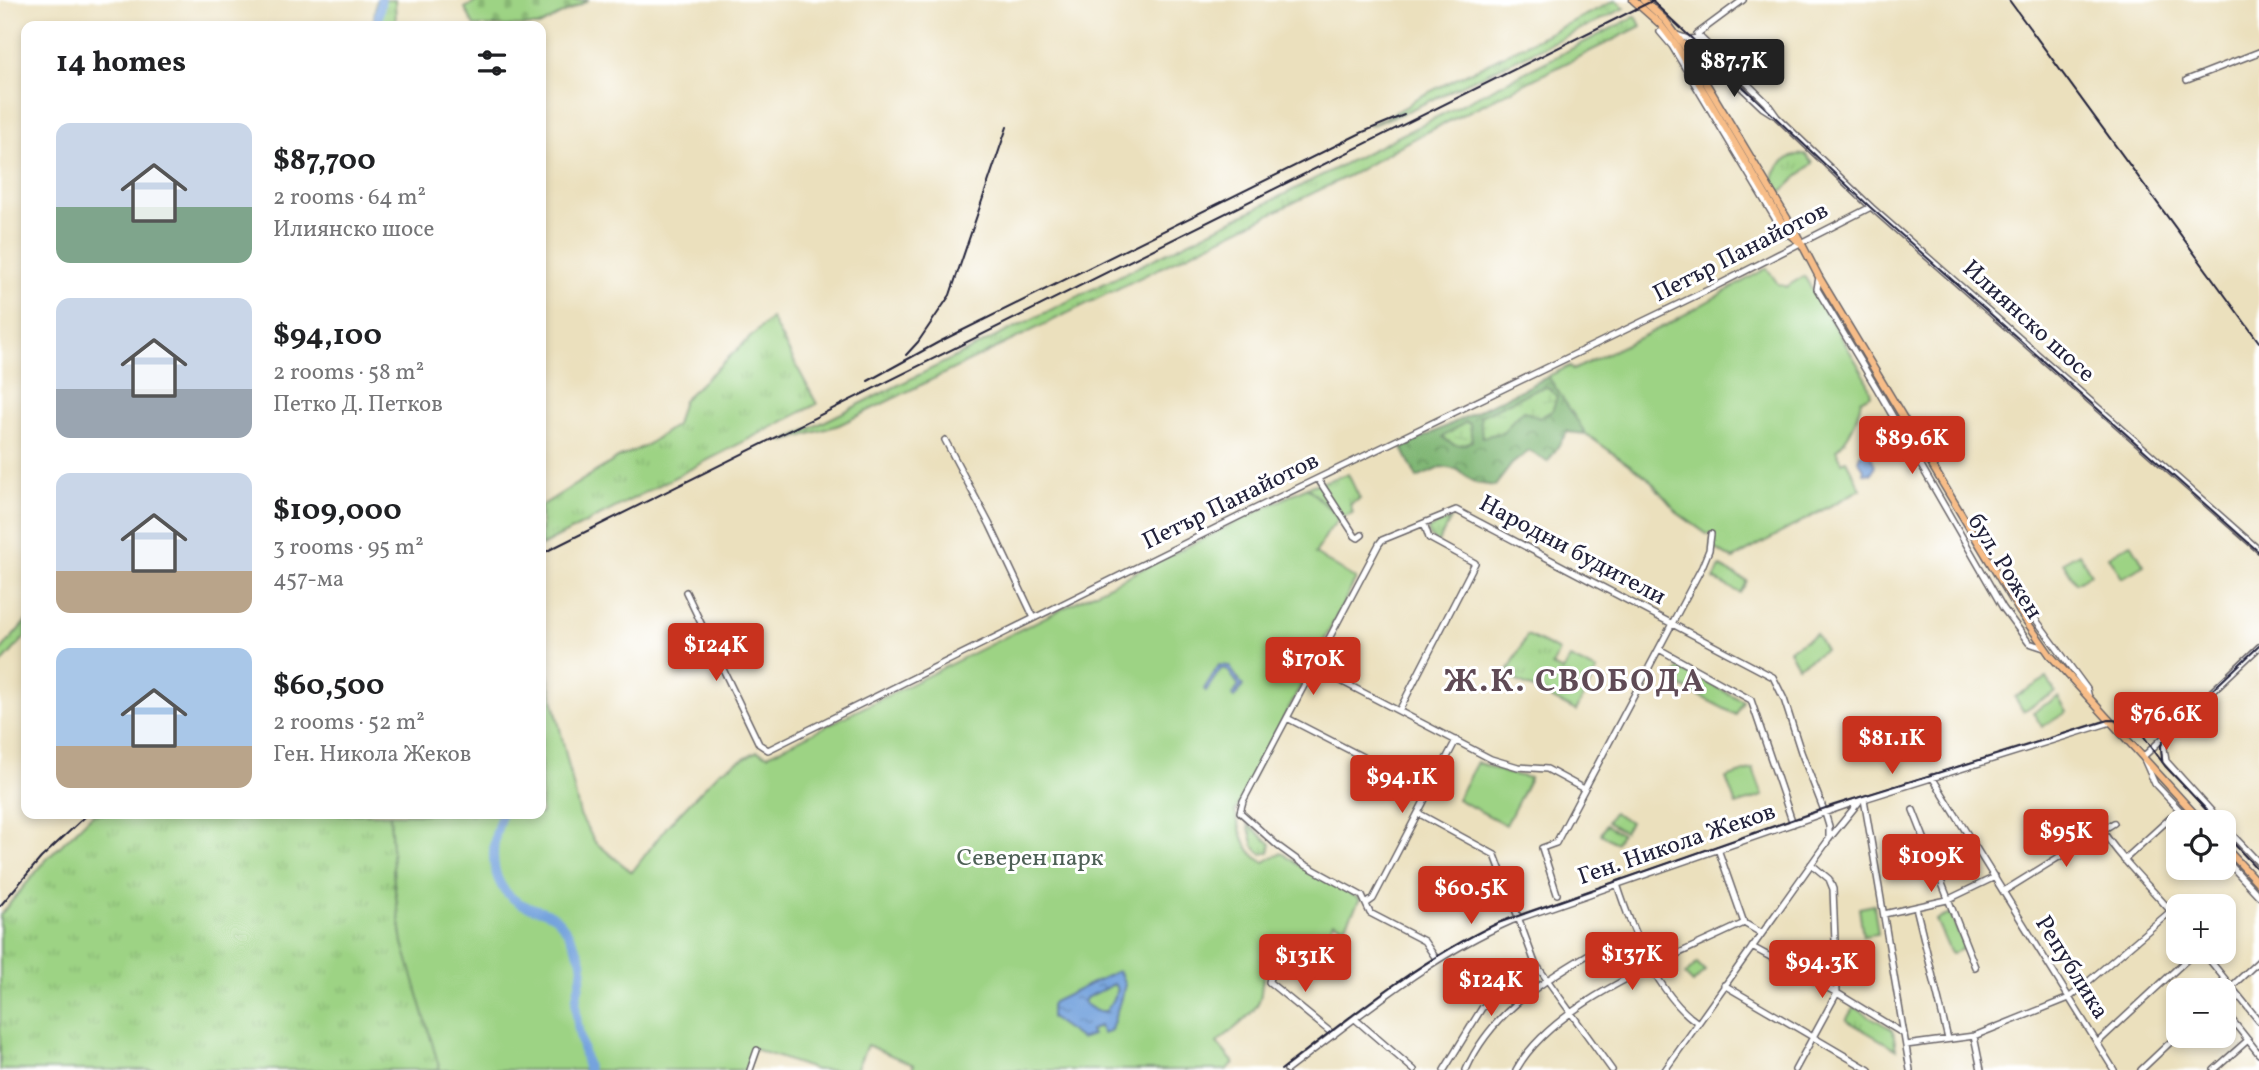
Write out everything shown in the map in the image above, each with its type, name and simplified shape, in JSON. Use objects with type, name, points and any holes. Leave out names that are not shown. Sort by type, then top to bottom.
[{"type":"main road","name":"бул. Рожен","points":[[1633,0],[1671,37],[1789,233],[1800,244]]},
{"type":"main road","name":"бул. Рожен","points":[[1643,0],[1676,33],[1691,57],[2020,612],[2046,648],[2191,810]]},
{"type":"main road","points":[[2236,859],[2259,884]]},
{"type":"street","points":[[1701,38],[1697,34],[1743,0]]},
{"type":"street","points":[[1660,32],[1785,235]]},
{"type":"street","points":[[1676,33],[1688,39],[1701,38]]},
{"type":"street","name":"Илиянско шосе","points":[[1701,38],[1767,103],[1777,117],[1871,207],[2259,550]]},
{"type":"street","name":"Илиянско шосе","points":[[1691,57],[1692,49],[1699,47],[1763,108],[1777,117]]},
{"type":"street","points":[[2187,80],[2259,52]]},
{"type":"street","name":"Петър Панайотов","points":[[687,592],[759,744],[768,750],[1871,207]]},
{"type":"street","name":"бул. Рожен","points":[[1819,277],[1816,289],[2003,608],[2029,643],[2046,648]]},
{"type":"street","points":[[945,440],[990,525],[1034,618]]},
{"type":"street","points":[[1318,479],[1355,536],[1358,538],[1362,535]]},
{"type":"street","name":"Народни будители","points":[[1366,904],[1362,896],[1300,862],[1278,846],[1240,812],[1243,801],[1379,544],[1382,540],[1456,510],[1773,677],[1784,699],[1825,813],[1829,839]]},
{"type":"street","points":[[1399,711],[1475,563],[1429,538],[1424,523]]},
{"type":"street","points":[[1557,894],[1542,848],[1556,843],[1702,567],[1709,550],[1711,534]]},
{"type":"street","name":"бул. Рожен","points":[[2020,612],[2031,613],[2081,679],[2090,698]]},
{"type":"street","points":[[2143,757],[2259,647]]},
{"type":"street","points":[[1659,649],[1751,699],[1793,824]]},
{"type":"street","points":[[2248,658],[2259,654]]},
{"type":"street","points":[[1314,667],[1503,763],[1531,769],[1547,769],[1584,789]]},
{"type":"street","points":[[1287,718],[1429,791]]},
{"type":"street","name":"Ген. Никола Жеков","points":[[1287,1070],[1437,960],[1518,918],[1862,799],[2111,722]]},
{"type":"street","points":[[2172,729],[2164,748],[2166,761],[2210,810]]},
{"type":"street","points":[[1437,960],[1424,941],[1370,913],[1366,904],[1373,899],[1456,740]]},
{"type":"street","name":"бул. Рожен","points":[[2143,757],[2151,779],[2179,810]]},
{"type":"street","name":"Република","points":[[1932,777],[2114,1070]]},
{"type":"street","points":[[1665,1070],[1829,839],[1862,799]]},
{"type":"street","points":[[1862,799],[1910,1070]]},
{"type":"street","points":[[1913,810],[1975,967]]},
{"type":"street","points":[[1418,813],[1495,855],[1535,963],[1612,1070]]},
{"type":"street","points":[[2124,860],[2166,822]]},
{"type":"street","points":[[2004,891],[2114,823]]},
{"type":"street","points":[[2102,830],[2119,857],[2166,906]]},
{"type":"street","points":[[2236,838],[2259,863]]},
{"type":"street","points":[[1718,849],[1744,923],[1761,933]]},
{"type":"street","points":[[1796,1070],[1837,993],[1833,889],[1829,879],[1811,864]]},
{"type":"street","points":[[2236,871],[2259,896]]},
{"type":"street","points":[[1884,914],[1947,900],[1995,877]]},
{"type":"street","points":[[1617,884],[1626,912],[1651,967],[1682,1010],[1698,1023]]},
{"type":"street","points":[[1916,906],[1948,1039]]},
{"type":"street","points":[[1906,1045],[1974,1036],[2069,998],[2166,915]]},
{"type":"street","points":[[1516,1070],[1542,1037],[1573,1013],[1618,984],[1744,923]]},
{"type":"street","points":[[1752,947],[1837,993],[1904,1034]]},
{"type":"street","points":[[1466,1070],[1478,1046],[1502,1016],[1547,979],[1589,954]]},
{"type":"street","points":[[1305,955],[1273,971],[1269,982],[1334,1035]]},
{"type":"street","points":[[2236,982],[2259,961]]},
{"type":"street","points":[[1444,1070],[1482,1008],[1535,963]]},
{"type":"street","points":[[2097,1043],[2182,964]]},
{"type":"street","points":[[2213,964],[2224,978]]},
{"type":"street","points":[[1724,985],[1869,1070]]},
{"type":"street","points":[[2236,993],[2259,1021]]},
{"type":"street","points":[[1355,1019],[1413,1070]]},
{"type":"street","points":[[2236,1025],[2259,1054]]},
{"type":"street","points":[[1974,1036],[1981,1070]]},
{"type":"street","points":[[2214,1070],[2248,1040]]},
{"type":"street","points":[[2141,1070],[2166,1046]]},
{"type":"street","points":[[750,1070],[757,1050]]},
{"type":"green space","points":[[376,0],[395,0],[396,21],[374,21]]},
{"type":"green space","points":[[479,0],[589,0],[546,22],[472,21],[465,8]]},
{"type":"green space","points":[[1616,0],[1625,8],[1410,110],[1369,126],[1415,99]]},
{"type":"green space","points":[[1636,16],[1641,26],[1407,142],[1354,173],[839,425],[783,442],[1269,202]]},
{"type":"green space","points":[[1805,154],[1813,163],[1780,193],[1773,182],[1779,166],[1793,156]]},
{"type":"green space","points":[[1767,268],[1778,284],[1786,287],[1804,276],[1866,378],[1871,394],[1861,400],[1853,427],[1836,450],[1842,462],[1846,460],[1861,489],[1733,559],[1712,547],[1713,534],[1707,534],[1679,514],[1647,477],[1586,434],[1548,376],[1570,366],[1573,370],[1664,326]]},
{"type":"green space","points":[[771,318],[817,404],[546,543],[546,503],[676,425],[683,400]]},
{"type":"green space","points":[[1570,366],[1572,370],[1593,369],[1615,411],[1679,378],[1725,454],[1735,449],[1751,474],[1721,491],[1747,540],[1813,503],[1817,511],[1733,559],[1712,547],[1713,534],[1707,534],[1679,514],[1647,477],[1586,434],[1567,432],[1548,462],[1529,451],[1512,464],[1495,486],[1475,483],[1458,470],[1442,467],[1417,478],[1402,448]],"holes":[[[1667,401],[1692,445],[1648,470],[1623,426]]]},
{"type":"green space","points":[[1548,387],[1557,397],[1552,411],[1539,418],[1524,411],[1504,432],[1482,437],[1480,416],[1534,390]]},
{"type":"green space","points":[[1466,422],[1470,424],[1472,441],[1456,445],[1443,437]]},
{"type":"green space","points":[[1348,474],[1360,499],[1350,504],[1353,513],[1339,518],[1307,487]]},
{"type":"green space","name":"Северен парк","points":[[1307,487],[1339,518],[1315,554],[1356,579],[1235,812],[1244,841],[1257,858],[1264,862],[1282,853],[1306,870],[1360,899],[1345,927],[1334,922],[1311,965],[1304,952],[1265,973],[1256,1007],[1217,1043],[1234,1063],[1226,1070],[912,1070],[914,1065],[867,1045],[856,1070],[816,1070],[754,1049],[747,1070],[440,1070],[403,943],[394,882],[390,819],[546,819],[546,669],[580,815],[595,842],[632,872],[669,824],[720,771],[757,751],[768,755]]},
{"type":"green space","points":[[1451,519],[1438,542],[1429,536],[1428,529]]},
{"type":"green space","points":[[2131,543],[2144,565],[2122,578],[2109,556]]},
{"type":"green space","points":[[2079,553],[2091,574],[2076,583],[2063,562]]},
{"type":"green space","points":[[1720,567],[1747,581],[1740,593],[1714,579]]},
{"type":"green space","points":[[21,627],[21,642],[0,665],[0,651]]},
{"type":"green space","points":[[1816,634],[1825,650],[1798,666],[1789,650]]},
{"type":"green space","points":[[1527,635],[1559,651],[1552,666],[1563,671],[1570,658],[1597,671],[1576,711],[1506,675]]},
{"type":"green space","points":[[1679,668],[1743,701],[1736,715],[1672,682]]},
{"type":"green space","points":[[2047,678],[2055,692],[2023,711],[2015,697]]},
{"type":"green space","points":[[2058,697],[2067,712],[2042,727],[2033,712]]},
{"type":"green space","points":[[1477,762],[1505,773],[1530,778],[1506,825],[1457,799]]},
{"type":"green space","points":[[1753,769],[1763,796],[1736,805],[1726,778]]},
{"type":"green space","points":[[1613,812],[1630,822],[1624,832],[1607,822]]},
{"type":"green space","points":[[88,819],[390,819],[394,882],[403,943],[550,964],[759,1050],[421,999],[440,1070],[0,1070],[0,915],[47,859]]},
{"type":"green space","points":[[1248,824],[1271,844],[1269,852],[1262,854],[1254,847]]},
{"type":"green space","points":[[1606,825],[1621,834],[1616,843],[1601,834]]},
{"type":"green space","points":[[1874,905],[1878,934],[1863,936],[1859,908]]},
{"type":"green space","points":[[1950,914],[1965,948],[1951,954],[1936,920]]},
{"type":"green space","points":[[1697,963],[1705,971],[1693,983],[1685,975]]},
{"type":"green space","points":[[1854,1007],[1893,1030],[1896,1049],[1846,1020]]},
{"type":"water","points":[[1866,451],[1875,465],[1872,474],[1863,473],[1864,469],[1858,460]]},
{"type":"water","points":[[1219,665],[1229,666],[1243,686],[1234,698],[1232,696],[1239,686],[1227,669],[1221,669],[1206,691],[1204,689]]},
{"type":"water","points":[[1117,971],[1120,972],[1125,985],[1111,1030],[1103,1034],[1099,1026],[1090,1031],[1092,1035],[1081,1039],[1051,1018],[1053,1002]],"holes":[[[1114,984],[1118,990],[1106,1011],[1096,1011],[1084,1003],[1086,998]]]},
{"type":"waterway","points":[[378,21],[381,0]]},
{"type":"waterway","points":[[500,819],[495,840],[494,866],[504,890],[513,899],[556,918],[581,959],[576,1010],[588,1070]]},
{"type":"tram line","points":[[1651,0],[1870,207],[2259,552]]},
{"type":"tram line","points":[[2162,762],[2161,745],[2169,731],[2259,646]]},
{"type":"tram line","points":[[1281,1070],[1413,972],[1440,954],[1498,923],[1834,805],[2109,720],[2129,721],[2140,731],[2165,766],[2207,810]]},
{"type":"tram line","points":[[2236,846],[2259,871]]},
{"type":"railway","points":[[546,552],[1654,0]]},
{"type":"railway","points":[[2009,0],[2259,342]]},
{"type":"railway","points":[[868,381],[939,342],[1363,132],[1404,115]]},
{"type":"railway","points":[[906,355],[950,295],[1007,127]]},
{"type":"railway","points":[[0,906],[41,858],[83,819]]},
{"type":"district","name":"Ж.К. СВОБОДА","points":[[1575,683]]}]
